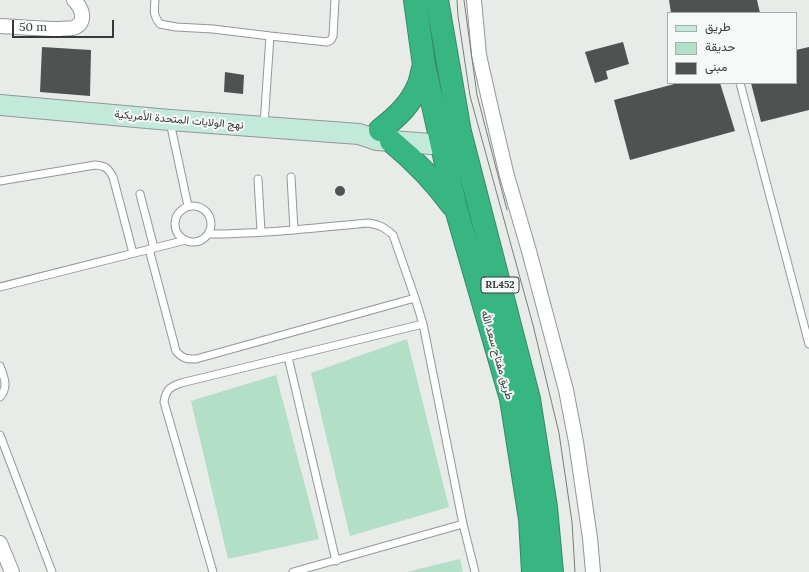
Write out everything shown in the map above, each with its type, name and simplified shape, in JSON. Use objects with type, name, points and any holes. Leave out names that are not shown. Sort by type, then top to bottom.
[{"type":"highway","name":"طريق مفتاح سعد الله","points":[[415,0],[424,65],[451,139],[478,202],[529,399],[546,507],[552,572]]},
{"type":"highway","name":"طريق مفتاح سعد الله","points":[[437,0],[451,139],[456,210],[510,399],[530,519],[533,572]]},
{"type":"highway","points":[[424,65],[419,84],[409,102],[385,135],[426,173],[442,190],[456,210]]},
{"type":"street","points":[[0,26],[50,29],[75,27],[82,21],[83,16],[74,0]]},
{"type":"street","points":[[474,0],[479,55],[490,104],[507,176],[566,390],[577,449],[590,538],[593,572]]},
{"type":"street","name":"نهج الولايات المتحدة الأمريكية","points":[[0,106],[359,134],[373,130],[385,135],[451,139]]},
{"type":"street","points":[[0,543],[12,572]]},
{"type":"lane","points":[[155,0],[154,11],[160,24],[176,27],[220,30],[327,42],[334,36],[335,0]]},
{"type":"lane","points":[[264,127],[270,36]]},
{"type":"lane","points":[[740,84],[809,344]]},
{"type":"lane","points":[[170,120],[188,206]]},
{"type":"lane","points":[[0,181],[102,165],[108,169],[113,177],[133,253]]},
{"type":"lane","points":[[291,177],[294,230]]},
{"type":"lane","points":[[258,179],[261,232]]},
{"type":"lane","points":[[140,194],[176,351],[181,357],[196,359],[415,298]]},
{"type":"lane","points":[[188,206],[201,207],[210,216],[211,228],[208,234],[198,241],[192,242],[180,236],[175,225],[178,213],[188,206]]},
{"type":"lane","points":[[208,234],[294,230],[368,223],[378,224],[386,228],[393,235],[423,324],[463,524],[475,572]]},
{"type":"lane","points":[[0,287],[186,240]]},
{"type":"lane","points":[[213,572],[164,402],[165,394],[170,387],[181,383],[423,324]]},
{"type":"lane","points":[[288,357],[336,561]]},
{"type":"lane","points":[[0,366],[5,382],[5,390],[0,397]]},
{"type":"lane","points":[[0,435],[52,572]]},
{"type":"lane","points":[[293,572],[463,524]]},
{"type":"green space","points":[[407,339],[449,507],[350,536],[311,373]]},
{"type":"green space","points":[[276,375],[319,539],[228,559],[191,401]]},
{"type":"green space","points":[[460,559],[463,572],[406,572]]},
{"type":"building","points":[[669,0],[757,0],[760,12],[671,12]]},
{"type":"building","points":[[623,42],[629,64],[606,71],[608,79],[595,83],[585,52]]},
{"type":"building","points":[[42,47],[91,50],[90,96],[40,92]]},
{"type":"building","points":[[809,47],[809,110],[761,122],[751,84],[797,84],[797,50]]},
{"type":"building","points":[[225,72],[244,75],[243,94],[224,92]]},
{"type":"building","points":[[674,84],[720,84],[735,131],[630,160],[614,100]]},
{"type":"building","points":[[338,186],[342,186],[344,187],[344,195],[338,196],[335,193],[335,189]]},
{"type":"tram line","points":[[457,0],[470,96],[533,325],[559,433],[572,522],[575,572]]},
{"type":"tram line","points":[[464,0],[477,95],[507,210]]}]
